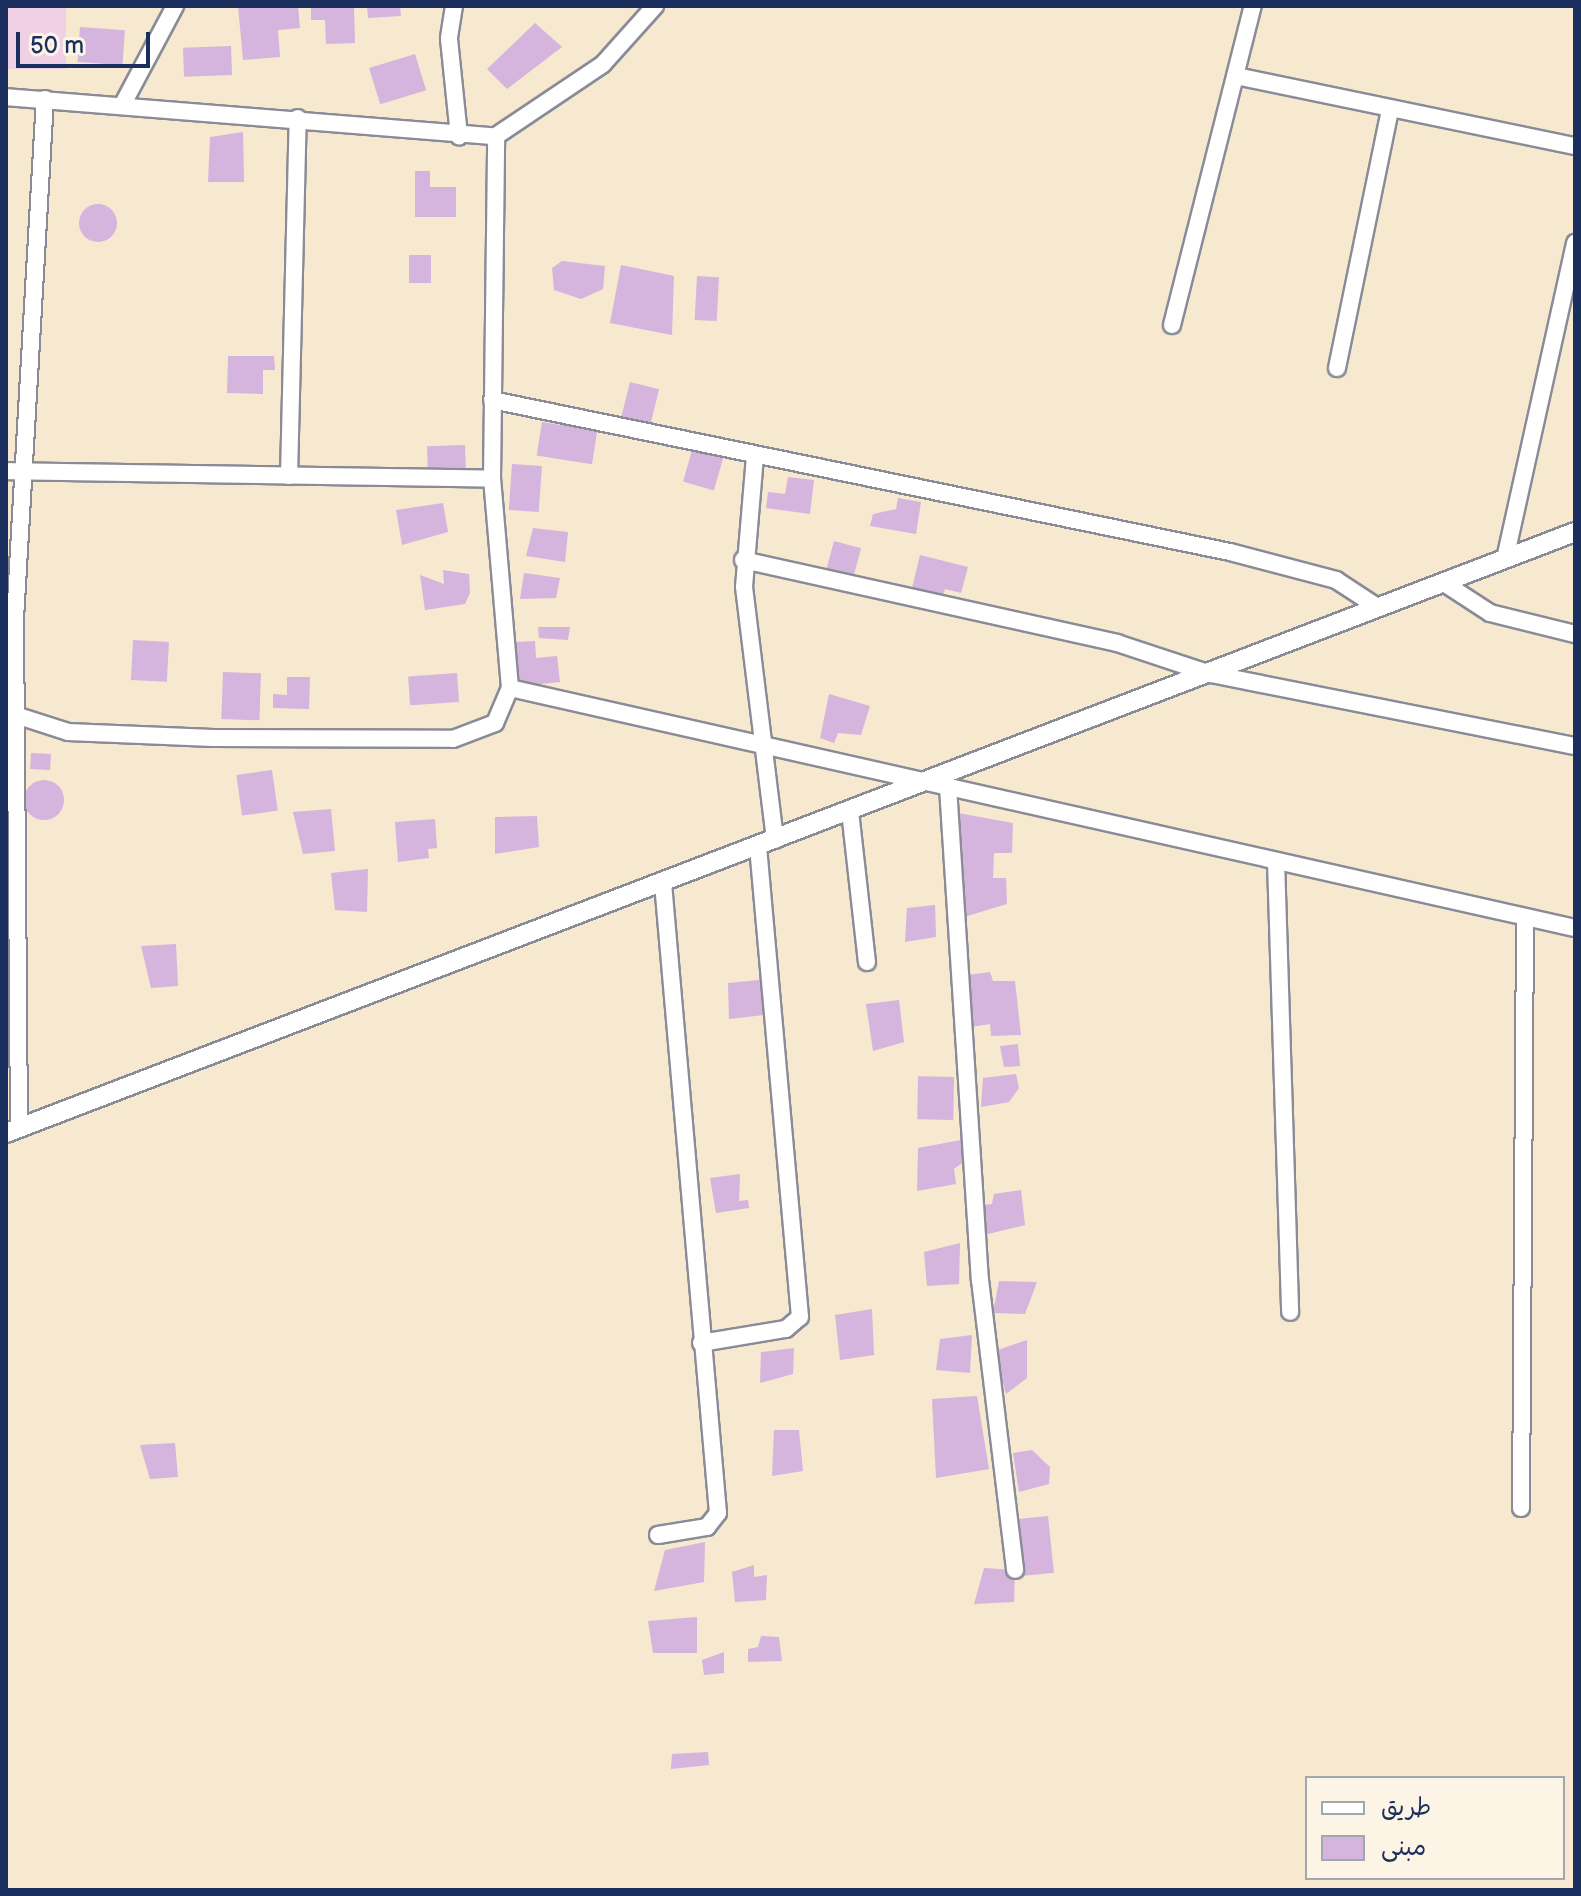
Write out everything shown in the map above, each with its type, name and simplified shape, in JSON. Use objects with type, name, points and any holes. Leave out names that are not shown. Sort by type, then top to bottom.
[{"type":"street","points":[[124,102],[175,6]]},
{"type":"street","points":[[454,6],[449,39],[459,136]]},
{"type":"street","points":[[6,97],[124,102],[459,136],[496,136],[595,71],[655,6]]},
{"type":"street","points":[[1172,325],[1253,6]]},
{"type":"street","points":[[1236,76],[1575,146]]},
{"type":"street","points":[[45,99],[11,715],[13,1131],[1575,532]]},
{"type":"street","points":[[1337,368],[1390,110]]},
{"type":"street","points":[[289,476],[298,118]]},
{"type":"street","points":[[11,715],[107,734],[453,739],[495,723],[510,688],[492,479],[496,136]]},
{"type":"street","points":[[1505,559],[1575,243]]},
{"type":"street","points":[[492,400],[1230,552],[1336,580],[1379,608]]},
{"type":"street","points":[[701,1343],[786,1329],[800,1317],[761,740],[743,560],[755,456]]},
{"type":"street","points":[[6,471],[492,479]]},
{"type":"street","points":[[743,560],[1117,643],[1211,674],[1575,746]]},
{"type":"street","points":[[1444,583],[1490,613],[1575,634]]},
{"type":"street","points":[[510,688],[761,740],[948,787],[1575,928]]},
{"type":"street","points":[[948,787],[980,1280],[1015,1570]]},
{"type":"street","points":[[850,811],[867,962]]},
{"type":"street","points":[[1276,861],[1290,1312]]},
{"type":"street","points":[[658,1535],[707,1527],[718,1513],[663,883]]},
{"type":"street","points":[[1521,1508],[1525,917]]},
{"type":"shaded area","points":[[6,6],[66,6],[66,69],[6,69]]},
{"type":"building","points":[[238,6],[298,6],[300,28],[278,30],[280,57],[243,60]]},
{"type":"building","points":[[311,6],[354,6],[355,43],[326,44],[325,20],[311,20]]},
{"type":"building","points":[[367,6],[400,6],[401,16],[368,18]]},
{"type":"building","points":[[535,23],[562,47],[507,89],[487,69]]},
{"type":"building","points":[[80,27],[125,30],[122,65],[78,62]]},
{"type":"building","points":[[231,46],[232,75],[184,77],[183,48]]},
{"type":"building","points":[[415,54],[426,90],[380,104],[369,68]]},
{"type":"building","points":[[243,132],[244,182],[208,182],[210,137]]},
{"type":"building","points":[[415,171],[430,171],[430,187],[456,187],[456,217],[415,217]]},
{"type":"building","points":[[98,204],[112,209],[117,223],[112,237],[98,242],[84,237],[79,223],[84,209]]},
{"type":"building","points":[[409,255],[431,255],[431,283],[409,283]]},
{"type":"building","points":[[562,261],[605,266],[603,289],[581,299],[554,290],[552,268]]},
{"type":"building","points":[[621,265],[674,276],[672,335],[610,323]]},
{"type":"building","points":[[697,276],[719,277],[717,321],[695,320]]},
{"type":"building","points":[[228,356],[274,356],[275,370],[263,370],[263,394],[227,393]]},
{"type":"building","points":[[630,382],[659,389],[650,427],[621,420]]},
{"type":"building","points":[[542,422],[597,431],[592,464],[537,456]]},
{"type":"building","points":[[465,445],[466,469],[428,470],[427,446]]},
{"type":"building","points":[[693,447],[724,456],[714,490],[683,482]]},
{"type":"building","points":[[512,464],[542,466],[539,512],[509,510]]},
{"type":"building","points":[[788,477],[814,480],[810,514],[766,508],[768,492],[785,494]]},
{"type":"building","points":[[898,498],[921,502],[916,534],[870,526],[873,514],[896,509]]},
{"type":"building","points":[[443,503],[448,532],[402,545],[396,510]]},
{"type":"building","points":[[533,528],[568,532],[565,562],[526,556]]},
{"type":"building","points":[[834,541],[861,548],[853,578],[826,571]]},
{"type":"building","points":[[920,555],[968,567],[961,593],[945,589],[942,599],[911,592]]},
{"type":"building","points":[[443,570],[469,574],[470,593],[465,604],[425,610],[420,575],[444,584]]},
{"type":"building","points":[[524,573],[560,578],[556,598],[520,599]]},
{"type":"building","points":[[538,627],[570,627],[568,640],[539,638]]},
{"type":"building","points":[[133,640],[169,642],[167,682],[131,680]]},
{"type":"building","points":[[535,641],[536,658],[557,656],[560,682],[520,686],[516,642]]},
{"type":"building","points":[[223,672],[261,673],[259,720],[221,719]]},
{"type":"building","points":[[457,673],[459,702],[410,705],[408,676]]},
{"type":"building","points":[[287,677],[310,677],[309,709],[273,708],[273,694],[287,695]]},
{"type":"building","points":[[829,694],[870,706],[861,735],[838,733],[834,743],[820,738]]},
{"type":"building","points":[[31,753],[51,754],[50,770],[30,769]]},
{"type":"building","points":[[272,770],[278,811],[242,816],[236,775]]},
{"type":"building","points":[[44,780],[58,786],[64,800],[58,814],[44,820],[30,814],[24,800],[30,786]]},
{"type":"building","points":[[331,809],[335,851],[303,854],[293,812]]},
{"type":"building","points":[[958,813],[1013,823],[1012,853],[994,853],[993,878],[1006,878],[1007,904],[964,917],[963,892],[956,892]]},
{"type":"building","points":[[537,816],[539,847],[495,854],[495,817]]},
{"type":"building","points":[[435,819],[437,848],[428,849],[429,858],[398,862],[395,822]]},
{"type":"building","points":[[368,869],[367,912],[335,910],[331,873]]},
{"type":"building","points":[[935,905],[936,937],[905,942],[907,908]]},
{"type":"building","points":[[176,944],[178,986],[151,988],[141,946]]},
{"type":"building","points":[[990,972],[993,981],[1015,981],[1021,1035],[991,1036],[990,1024],[970,1027],[967,975]]},
{"type":"building","points":[[768,979],[765,1015],[729,1019],[728,983]]},
{"type":"building","points":[[899,1000],[904,1042],[873,1051],[866,1004]]},
{"type":"building","points":[[1018,1044],[1020,1066],[1004,1067],[1000,1046]]},
{"type":"building","points":[[1016,1074],[1019,1088],[1009,1102],[981,1107],[983,1078]]},
{"type":"building","points":[[918,1076],[954,1077],[953,1120],[917,1119]]},
{"type":"building","points":[[961,1140],[965,1161],[954,1169],[956,1184],[917,1191],[918,1148]]},
{"type":"building","points":[[740,1174],[739,1201],[748,1200],[749,1208],[716,1213],[710,1178]]},
{"type":"building","points":[[1021,1190],[1025,1225],[984,1235],[982,1205],[992,1204],[994,1194]]},
{"type":"building","points":[[960,1243],[959,1284],[927,1286],[924,1252]]},
{"type":"building","points":[[999,1281],[1037,1282],[1025,1314],[993,1313]]},
{"type":"building","points":[[872,1309],[874,1355],[840,1360],[835,1315]]},
{"type":"building","points":[[972,1335],[970,1373],[936,1370],[940,1339]]},
{"type":"building","points":[[1027,1340],[1027,1378],[1006,1394],[995,1351]]},
{"type":"building","points":[[794,1348],[793,1374],[760,1383],[761,1352]]},
{"type":"building","points":[[977,1396],[989,1469],[936,1478],[932,1399]]},
{"type":"building","points":[[774,1430],[799,1430],[803,1471],[772,1476]]},
{"type":"building","points":[[175,1443],[178,1477],[150,1479],[140,1445]]},
{"type":"building","points":[[1032,1450],[1050,1467],[1049,1484],[1019,1492],[1013,1453]]},
{"type":"building","points":[[1048,1516],[1054,1573],[1022,1576],[1016,1519]]},
{"type":"building","points":[[705,1542],[704,1582],[654,1591],[665,1550]]},
{"type":"building","points":[[754,1565],[754,1577],[767,1575],[766,1600],[735,1602],[732,1572]]},
{"type":"building","points":[[984,1568],[1015,1570],[1014,1602],[974,1604]]},
{"type":"building","points":[[697,1617],[697,1653],[653,1653],[648,1621]]},
{"type":"building","points":[[761,1636],[779,1637],[782,1661],[748,1662],[748,1649],[758,1647]]},
{"type":"building","points":[[724,1652],[724,1673],[704,1675],[702,1660]]},
{"type":"building","points":[[708,1752],[709,1765],[671,1769],[672,1754]]}]
